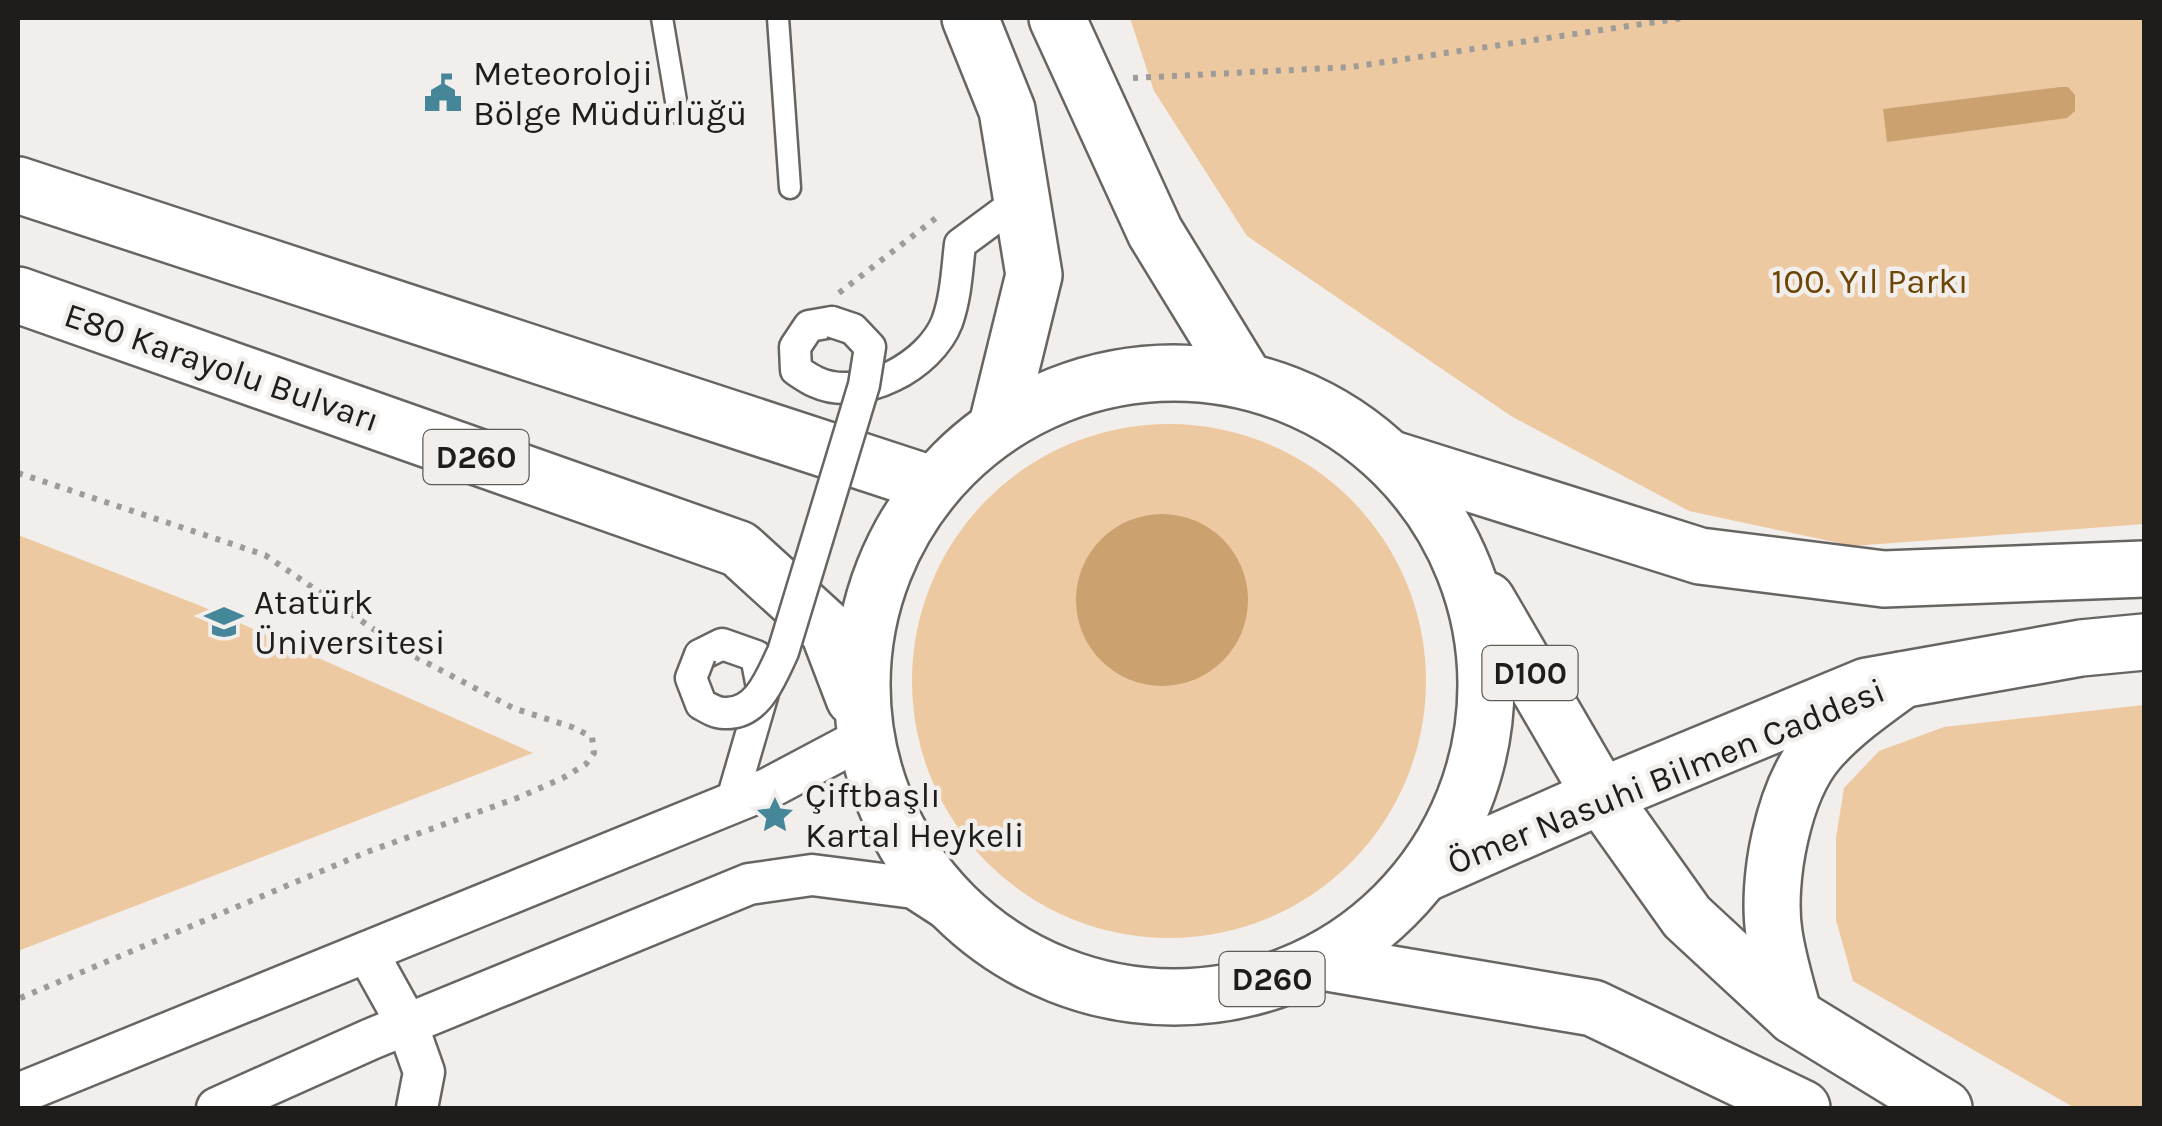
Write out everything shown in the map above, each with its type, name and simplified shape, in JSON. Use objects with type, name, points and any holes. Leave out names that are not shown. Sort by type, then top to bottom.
[{"type":"main road","points":[[970,18],[1007,110],[1034,275],[997,425]]},
{"type":"main road","points":[[1057,18],[1154,232],[1246,380]]},
{"type":"main road","points":[[18,186],[932,484]]},
{"type":"main road","name":"E80 Karayolu Bulvarı","points":[[18,295],[738,549],[828,630],[862,725]]},
{"type":"main road","name":"D260","points":[[1159,372],[1246,380],[1324,409],[1392,459],[1430,502],[1458,550],[1484,632],[1487,717],[1467,800],[1424,874],[1377,924],[1321,962],[1232,993],[1139,996],[1048,972],[968,922],[914,863],[878,791],[862,725],[864,631],[888,553],[932,484],[997,425],[1074,387],[1159,372]]},
{"type":"main road","points":[[1392,459],[1700,556],[1884,579],[2144,569]]},
{"type":"main road","name":"D100","points":[[1458,550],[1601,796]]},
{"type":"main road","name":"Ömer Nasuhi Bilmen Caddesi","points":[[1424,874],[1868,686],[2081,648],[2144,642]]},
{"type":"main road","points":[[1794,1016],[1774,932],[1773,894],[1773,876],[1790,798],[1816,752],[1860,710],[1902,680]]},
{"type":"main road","points":[[1601,796],[1686,917],[1794,1016],[1944,1108]]},
{"type":"main road","name":"D260","points":[[1321,962],[1592,1008],[1802,1108]]},
{"type":"street","points":[[731,804],[763,693],[756,656],[722,644],[700,654],[690,678],[701,704],[721,714],[741,711],[766,690],[783,652],[864,386],[870,347],[834,309],[809,326],[795,347],[796,370],[818,384],[836,387],[867,386],[902,372],[926,354],[946,325],[955,292],[960,244],[1021,198]]},
{"type":"street","points":[[18,1094],[769,788],[862,725]]},
{"type":"street","points":[[218,1108],[407,1024],[749,884],[812,875],[914,888],[968,922]]},
{"type":"street","points":[[367,952],[407,1024],[424,1072],[418,1108]]},
{"type":"lane","points":[[662,18],[678,112]]},
{"type":"lane","points":[[778,18],[790,188]]},
{"type":"path","points":[[1085,79],[1351,67],[1683,18]]},
{"type":"path","points":[[834,309],[940,214],[960,244]]},
{"type":"path","points":[[18,473],[265,555],[410,654],[513,708],[572,726],[592,737],[594,752],[586,764],[564,778],[520,797],[367,852],[18,999]]},
{"type":"green space","name":"100. Yıl Parkı","points":[[1130,18],[2144,18],[2144,524],[1853,546],[1689,511],[1511,416],[1247,236],[1154,91]]},
{"type":"green space","points":[[1169,424],[1219,429],[1267,444],[1312,467],[1351,499],[1383,538],[1406,583],[1421,631],[1426,681],[1421,731],[1406,779],[1383,824],[1351,863],[1312,895],[1267,918],[1219,933],[1169,938],[1119,933],[1071,918],[1026,895],[987,863],[955,824],[932,779],[917,731],[912,681],[917,631],[932,583],[955,538],[987,499],[1026,467],[1071,444],[1119,429]]},
{"type":"green space","points":[[18,535],[201,606],[533,753],[18,951]]},
{"type":"green space","points":[[2144,705],[2144,1108],[2075,1108],[1853,981],[1836,920],[1836,838],[1844,788],[1879,751],[1944,727]]},
{"type":"shaded area","points":[[2068,87],[2075,95],[2075,111],[2067,118],[1887,142],[1883,109]]},
{"type":"shaded area","points":[[1162,514],[1195,520],[1223,539],[1242,567],[1248,600],[1242,633],[1223,661],[1195,680],[1162,686],[1129,680],[1101,661],[1082,633],[1076,600],[1082,567],[1101,539],[1129,520]]},
{"type":"place","name":"Meteoroloji Bölge Müdürlüğü","points":[[443,93]]},
{"type":"place","name":"Atatürk Üniversitesi","points":[[224,622]]},
{"type":"place","name":"Çiftbaşlı Kartal Heykeli","points":[[775,815]]}]
